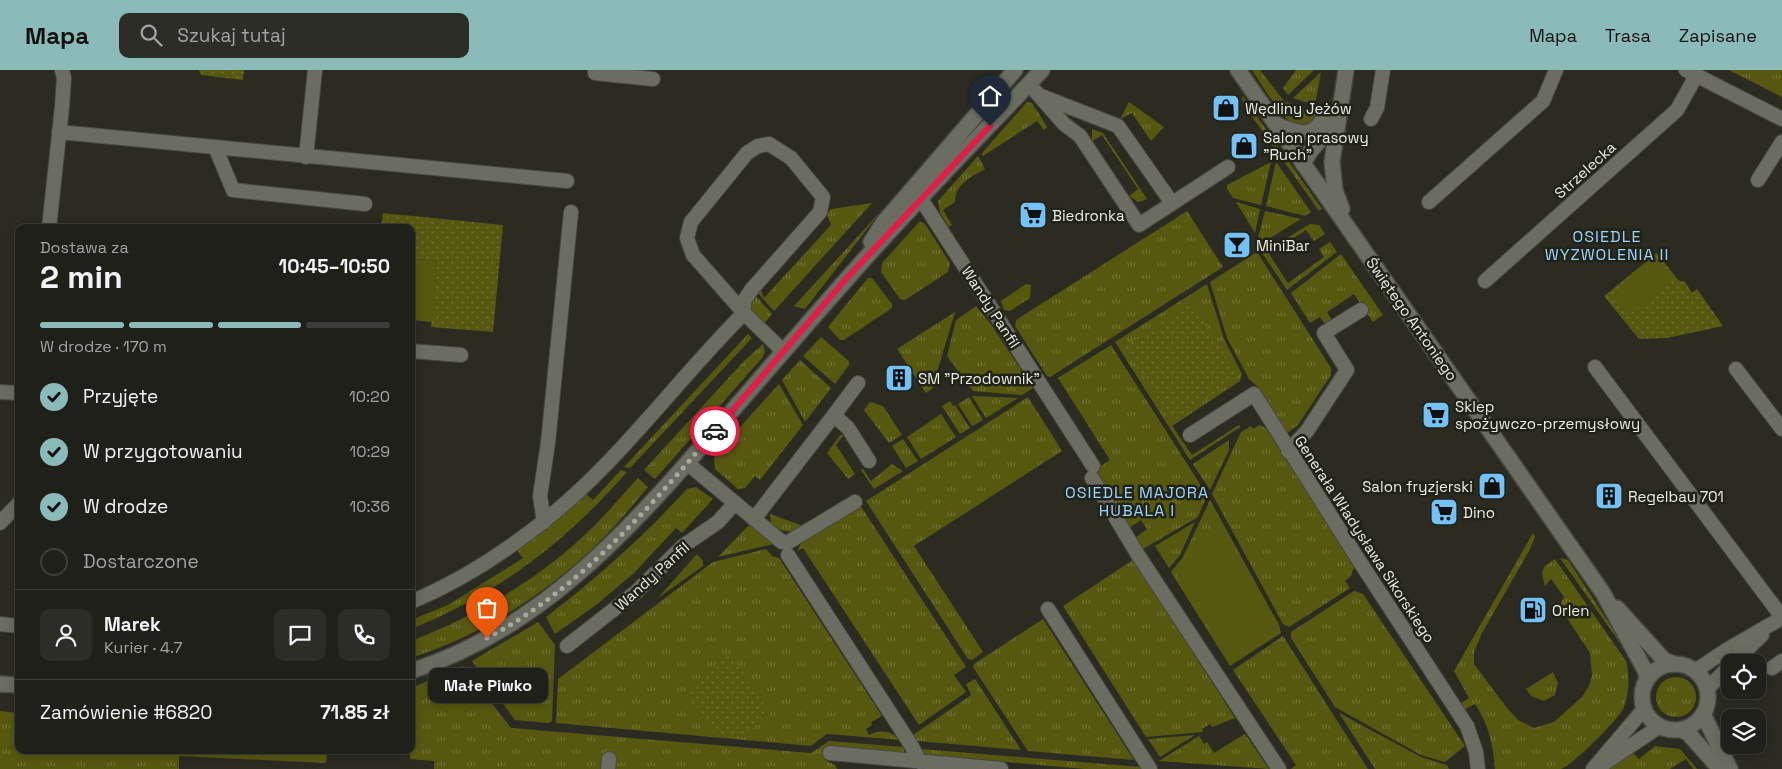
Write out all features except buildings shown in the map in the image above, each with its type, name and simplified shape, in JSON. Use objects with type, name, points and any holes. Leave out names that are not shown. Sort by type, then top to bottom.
[{"type":"street","points":[[50,224],[60,132],[64,78],[62,70]]},
{"type":"street","points":[[306,157],[315,70]]},
{"type":"street","points":[[595,70],[595,74],[653,80]]},
{"type":"street","points":[[415,669],[460,652],[500,631],[537,607],[576,577],[618,538],[687,463],[784,352],[917,194],[1015,70],[1064,124],[1080,136],[1139,225],[1228,167]]},
{"type":"street","points":[[917,194],[1042,70]]},
{"type":"street","name":"Świętego Antoniego","points":[[1238,70],[1603,593],[1646,672],[1647,680]]},
{"type":"street","points":[[1333,147],[1328,157],[1321,162],[1313,165],[1304,164],[1308,153],[1324,137],[1336,70]]},
{"type":"street","points":[[1345,223],[1333,178],[1333,147],[1346,70]]},
{"type":"street","points":[[1371,119],[1377,108],[1383,70]]},
{"type":"street","points":[[1429,202],[1543,101],[1556,70]]},
{"type":"street","name":"Strzelecka","points":[[1485,281],[1677,110],[1691,73],[1782,119]]},
{"type":"street","points":[[1003,84],[1016,97]]},
{"type":"street","points":[[1039,96],[1118,126],[1172,204]]},
{"type":"street","points":[[1277,125],[1302,134],[1313,131],[1321,125],[1329,110]]},
{"type":"street","points":[[60,132],[567,181]]},
{"type":"street","points":[[1758,180],[1782,142]]},
{"type":"street","points":[[415,600],[434,592],[487,561],[544,522],[605,463],[744,313],[744,301],[752,289],[820,212],[823,197],[791,158],[768,144],[758,146],[747,153],[691,222],[687,238],[693,255],[744,313],[784,352]]},
{"type":"street","points":[[215,147],[233,190],[365,204]]},
{"type":"street","name":"Wandy Panfil","points":[[917,194],[1092,472],[1138,555],[1279,769]]},
{"type":"street","points":[[544,522],[540,496],[548,444],[570,212]]},
{"type":"street","points":[[1288,451],[1307,431],[1347,370],[1324,333],[1361,310]]},
{"type":"street","points":[[415,351],[461,356]]},
{"type":"street","points":[[1595,367],[1781,618]]},
{"type":"street","points":[[1736,368],[1782,429]]},
{"type":"street","points":[[754,519],[858,384]]},
{"type":"street","points":[[0,392],[15,394]]},
{"type":"street","name":"Generała Władysława Sikorskiego","points":[[1190,435],[1254,394],[1288,451],[1467,726],[1476,752],[1478,769]]},
{"type":"street","points":[[834,415],[848,428],[869,461]]},
{"type":"street","points":[[687,463],[782,542],[787,543],[855,502]]},
{"type":"street","name":"Wandy Panfil","points":[[567,646],[636,592],[683,546],[718,522],[735,503]]},
{"type":"street","points":[[0,523],[15,507]]},
{"type":"street","points":[[788,555],[911,745],[920,762]]},
{"type":"street","name":"Świętego Antoniego","points":[[1603,593],[1664,660],[1674,664]]},
{"type":"street","points":[[1048,609],[1150,769]]},
{"type":"street","points":[[1743,654],[1781,618]]},
{"type":"street","points":[[1696,671],[1728,649],[1781,618]]},
{"type":"street","points":[[0,624],[15,626]]},
{"type":"street","points":[[1682,730],[1693,725],[1703,714],[1707,702],[1707,689],[1703,678],[1696,671],[1674,664],[1655,671],[1647,680],[1643,694],[1644,709],[1650,719],[1660,726],[1688,733],[1720,769]]},
{"type":"street","points":[[1707,689],[1721,675]]},
{"type":"street","points":[[0,684],[15,685]]},
{"type":"street","points":[[1594,769],[1644,709]]},
{"type":"street","points":[[1703,714],[1730,769]]},
{"type":"street","points":[[1594,769],[1660,726]]},
{"type":"street","points":[[830,753],[1001,769]]},
{"type":"green space","points":[[199,70],[244,70],[243,80],[201,75]]},
{"type":"green space","points":[[1252,70],[1260,70],[1284,101],[1319,114],[1306,125],[1294,124],[1281,112]]},
{"type":"green space","points":[[1296,70],[1314,70],[1288,95],[1283,88]]},
{"type":"green space","points":[[1729,70],[1782,70],[1782,97]]},
{"type":"green space","points":[[1321,72],[1315,105],[1293,98]]},
{"type":"green space","points":[[1242,95],[1322,209],[1319,211],[1243,104]]},
{"type":"green space","points":[[1027,102],[1032,103],[1047,127],[1044,130],[1037,121],[983,156],[982,153]]},
{"type":"green space","points":[[1129,102],[1164,127],[1151,141],[1132,113],[1120,119]]},
{"type":"green space","points":[[1092,129],[1103,133],[1147,199],[1138,202],[1129,196],[1138,189],[1102,135],[1092,141]]},
{"type":"green space","points":[[978,156],[985,169],[965,182],[958,190],[955,202],[943,210],[952,225],[949,227],[940,213],[938,201]]},
{"type":"green space","points":[[1271,162],[1261,205],[1233,198],[1227,189],[1227,185]]},
{"type":"green space","points":[[1276,162],[1311,212],[1305,216],[1266,206]]},
{"type":"green space","points":[[1236,202],[1260,209],[1255,233]]},
{"type":"green space","points":[[872,203],[774,311],[757,292],[760,287],[764,298],[831,225],[827,214],[831,209]]},
{"type":"green space","points":[[881,211],[805,309],[794,306]]},
{"type":"green space","points":[[1187,211],[1223,267],[1050,377],[1047,376],[1015,326],[1016,320]]},
{"type":"green space","points":[[1265,211],[1301,219],[1262,243],[1258,238]]},
{"type":"green space","points":[[383,213],[503,225],[493,332],[431,327],[437,261],[415,258],[415,224],[382,224]]},
{"type":"green space","points":[[920,221],[925,224],[950,263],[948,272],[905,300],[900,299],[881,272],[882,263]]},
{"type":"green space","points":[[1310,224],[1319,225],[1325,234],[1314,241],[1306,230],[1269,254],[1288,283],[1324,257],[1319,249],[1330,242],[1337,252],[1287,290],[1262,253]]},
{"type":"green space","points":[[1257,252],[1331,368],[1331,375],[1298,425],[1286,434],[1259,388],[1249,379],[1227,338],[1210,282]]},
{"type":"green space","points":[[1657,253],[1678,280],[1685,282],[1692,293],[1697,289],[1723,326],[1667,338],[1639,339],[1604,296]]},
{"type":"green space","points":[[1341,254],[1383,315],[1373,322],[1354,294],[1327,312],[1333,322],[1324,323],[1320,317],[1310,323],[1291,293]]},
{"type":"green space","points":[[415,258],[437,261],[432,322],[415,320]]},
{"type":"green space","points":[[1657,260],[1673,279],[1630,314],[1614,294]]},
{"type":"green space","points":[[868,278],[872,278],[892,304],[892,308],[844,340],[840,340],[828,327]]},
{"type":"green space","points":[[1026,284],[1031,285],[1030,298],[1010,311],[1004,310],[1001,301]]},
{"type":"green space","points":[[1207,284],[1224,339],[1242,374],[1240,381],[1172,426],[1192,455],[1239,425],[1240,427],[1190,460],[1115,342]]},
{"type":"green space","points":[[754,294],[772,314],[764,324],[751,309],[749,300]]},
{"type":"green space","points":[[1192,303],[1239,377],[1172,422],[1124,346],[1153,327],[1156,332],[1161,328],[1159,324]]},
{"type":"green space","points":[[976,306],[990,323],[1033,388],[1022,395],[973,391],[947,356],[956,320]]},
{"type":"green space","points":[[955,312],[932,389],[926,393],[897,349]]},
{"type":"green space","points":[[748,334],[752,338],[630,468],[624,467]]},
{"type":"green space","points":[[821,337],[849,361],[849,365],[835,384],[803,356]]},
{"type":"green space","points":[[763,344],[765,352],[762,358],[655,479],[644,470],[744,361]]},
{"type":"green space","points":[[1111,345],[1207,495],[1198,517],[1143,549],[1135,538],[1147,529],[1141,520],[1129,528],[1093,471],[1110,460],[1058,378]]},
{"type":"green space","points":[[800,360],[831,388],[805,422],[782,380]]},
{"type":"green space","points":[[779,384],[803,425],[760,480],[755,476],[745,488],[738,489],[715,469],[714,456]]},
{"type":"green space","points":[[972,396],[1018,398],[986,418]]},
{"type":"green space","points":[[969,397],[983,420],[972,426],[958,404]]},
{"type":"green space","points":[[1028,397],[1062,451],[914,546],[983,652],[972,660],[968,659],[866,501]]},
{"type":"green space","points":[[950,401],[953,406],[955,405],[970,428],[960,434],[942,406]]},
{"type":"green space","points":[[870,402],[883,406],[902,435],[889,443],[864,410]]},
{"type":"green space","points":[[941,414],[956,437],[921,459],[907,437]]},
{"type":"green space","points":[[1260,425],[1267,429],[1354,567],[1351,576],[1345,581],[1350,588],[1289,627],[1283,624],[1212,494],[1241,432],[1251,426],[1253,429]]},
{"type":"green space","points":[[841,434],[843,436],[836,445],[855,474],[848,479],[827,453]]},
{"type":"green space","points":[[903,439],[918,461],[906,468],[892,446]]},
{"type":"green space","points":[[1229,440],[1229,450],[1210,490],[1193,464]]},
{"type":"green space","points":[[892,464],[903,471],[874,489],[861,470],[863,469],[871,481]]},
{"type":"green space","points":[[621,470],[627,472],[580,521],[529,563],[474,599],[415,627],[415,618],[448,605],[523,558],[517,550],[585,493],[593,500]]},
{"type":"green space","points":[[638,478],[648,487],[604,537],[556,580],[511,612],[462,638],[415,657],[415,639],[461,619],[508,593],[553,562],[600,520]]},
{"type":"green space","points":[[696,487],[713,499],[682,533],[676,528],[634,573],[596,605],[555,634],[546,617],[619,556],[687,489]]},
{"type":"green space","points":[[1210,500],[1279,625],[1281,633],[1230,666],[1171,572],[1183,557]]},
{"type":"green space","points":[[860,505],[966,667],[954,675],[966,692],[919,725],[803,548],[797,551],[801,543]]},
{"type":"green space","points":[[770,514],[806,527],[792,532],[783,531],[771,524]]},
{"type":"green space","points":[[1195,522],[1180,555],[1169,568],[1155,546]]},
{"type":"green space","points":[[750,524],[773,544],[718,557]]},
{"type":"green space","points":[[1223,529],[1279,625],[1277,630],[1230,661],[1174,570]]},
{"type":"green space","points":[[1533,533],[1535,537],[1529,551],[1482,633],[1474,652],[1474,664],[1518,720],[1534,728],[1554,722],[1582,697],[1589,686],[1592,675],[1590,653],[1559,606],[1564,597],[1551,579],[1545,586],[1542,574],[1544,567],[1555,559],[1626,661],[1628,678],[1627,696],[1621,713],[1585,751],[1567,766],[1561,769],[1495,769],[1487,727],[1475,704],[1465,709],[1461,703],[1469,698],[1454,671]]},
{"type":"green space","points":[[766,549],[772,556],[779,558],[882,716],[871,722],[872,725],[866,729],[869,735],[882,731],[902,740],[827,734],[811,746],[556,723],[558,679],[713,562]]},
{"type":"green space","points":[[697,554],[703,561],[703,566],[658,598]]},
{"type":"green space","points":[[1560,558],[1568,560],[1622,643],[1620,643]]},
{"type":"green space","points":[[1133,560],[1235,718],[1212,727],[1210,724],[1202,729],[1203,732],[1146,737],[1063,606]]},
{"type":"green space","points":[[1354,591],[1363,594],[1465,746],[1445,762],[1421,755],[1335,707],[1291,638],[1291,632]]},
{"type":"green space","points":[[1043,619],[1134,760],[1028,751],[973,667],[974,664]]},
{"type":"green space","points":[[538,622],[555,645],[552,721],[549,723],[515,720],[472,661]]},
{"type":"green space","points":[[1283,636],[1368,769],[1291,769],[1296,765],[1233,670]]},
{"type":"green space","points":[[731,654],[771,714],[740,738],[716,736],[688,692]]},
{"type":"green space","points":[[463,666],[511,728],[811,753],[829,741],[903,747],[905,753],[826,746],[825,760],[835,765],[837,769],[615,769],[616,758],[602,757],[600,769],[434,769],[434,761],[410,759],[410,754],[415,754],[415,686]]},
{"type":"green space","points":[[1553,672],[1558,683],[1555,695],[1544,701],[1531,696],[1526,689]]},
{"type":"green space","points":[[1676,677],[1690,683],[1696,697],[1690,711],[1676,717],[1662,711],[1656,697],[1662,683]]},
{"type":"green space","points":[[975,679],[1021,750],[917,741],[913,735],[971,695],[966,684]]},
{"type":"green space","points":[[0,711],[15,713],[15,754],[327,754],[326,763],[179,756],[179,769],[0,769]]},
{"type":"green space","points":[[1339,713],[1421,757],[1447,765],[1449,769],[1375,769]]},
{"type":"green space","points":[[1245,734],[1269,769],[1159,761],[1199,736],[1204,744],[1207,742],[1214,753]]},
{"type":"green space","points":[[1195,735],[1160,757],[1148,739]]},
{"type":"green space","points":[[1655,746],[1680,749],[1697,769],[1693,769],[1686,759],[1670,769],[1609,769],[1632,752],[1639,759]]},
{"type":"green space","points":[[921,749],[1141,767],[1141,769],[1085,769],[926,755]]},
{"type":"way so far","points":[[487,638],[537,607],[576,577],[618,538],[715,431]]},
{"type":"place","name":"Wędliny Jeżów","points":[[1226,108]]},
{"type":"place","name":"Salon prasowy \"Ruch\"","points":[[1244,146]]},
{"type":"place","name":"Biedronka","points":[[1033,215]]},
{"type":"place","name":"MiniBar","points":[[1237,245]]},
{"type":"place","name":"SM \"Przodownik\"","points":[[899,378]]},
{"type":"place","name":"Sklep spożywczo-przemysłowy","points":[[1436,415]]},
{"type":"place","name":"Salon fryzjerski","points":[[1492,486]]},
{"type":"place","name":"Regelbau 701","points":[[1609,496]]},
{"type":"place","name":"Dino","points":[[1444,512]]},
{"type":"place","name":"Orlen","points":[[1533,610]]},
{"type":"place","name":"Małe Piwko","points":[[487,638]]},
{"type":"district","name":"OSIEDLE WYZWOLENIA II","points":[[1607,245]]},
{"type":"district","name":"OSIEDLE MAJORA HUBALA I","points":[[1137,501]]},
{"type":"route","points":[[715,431],[845,280],[990,126]]}]
